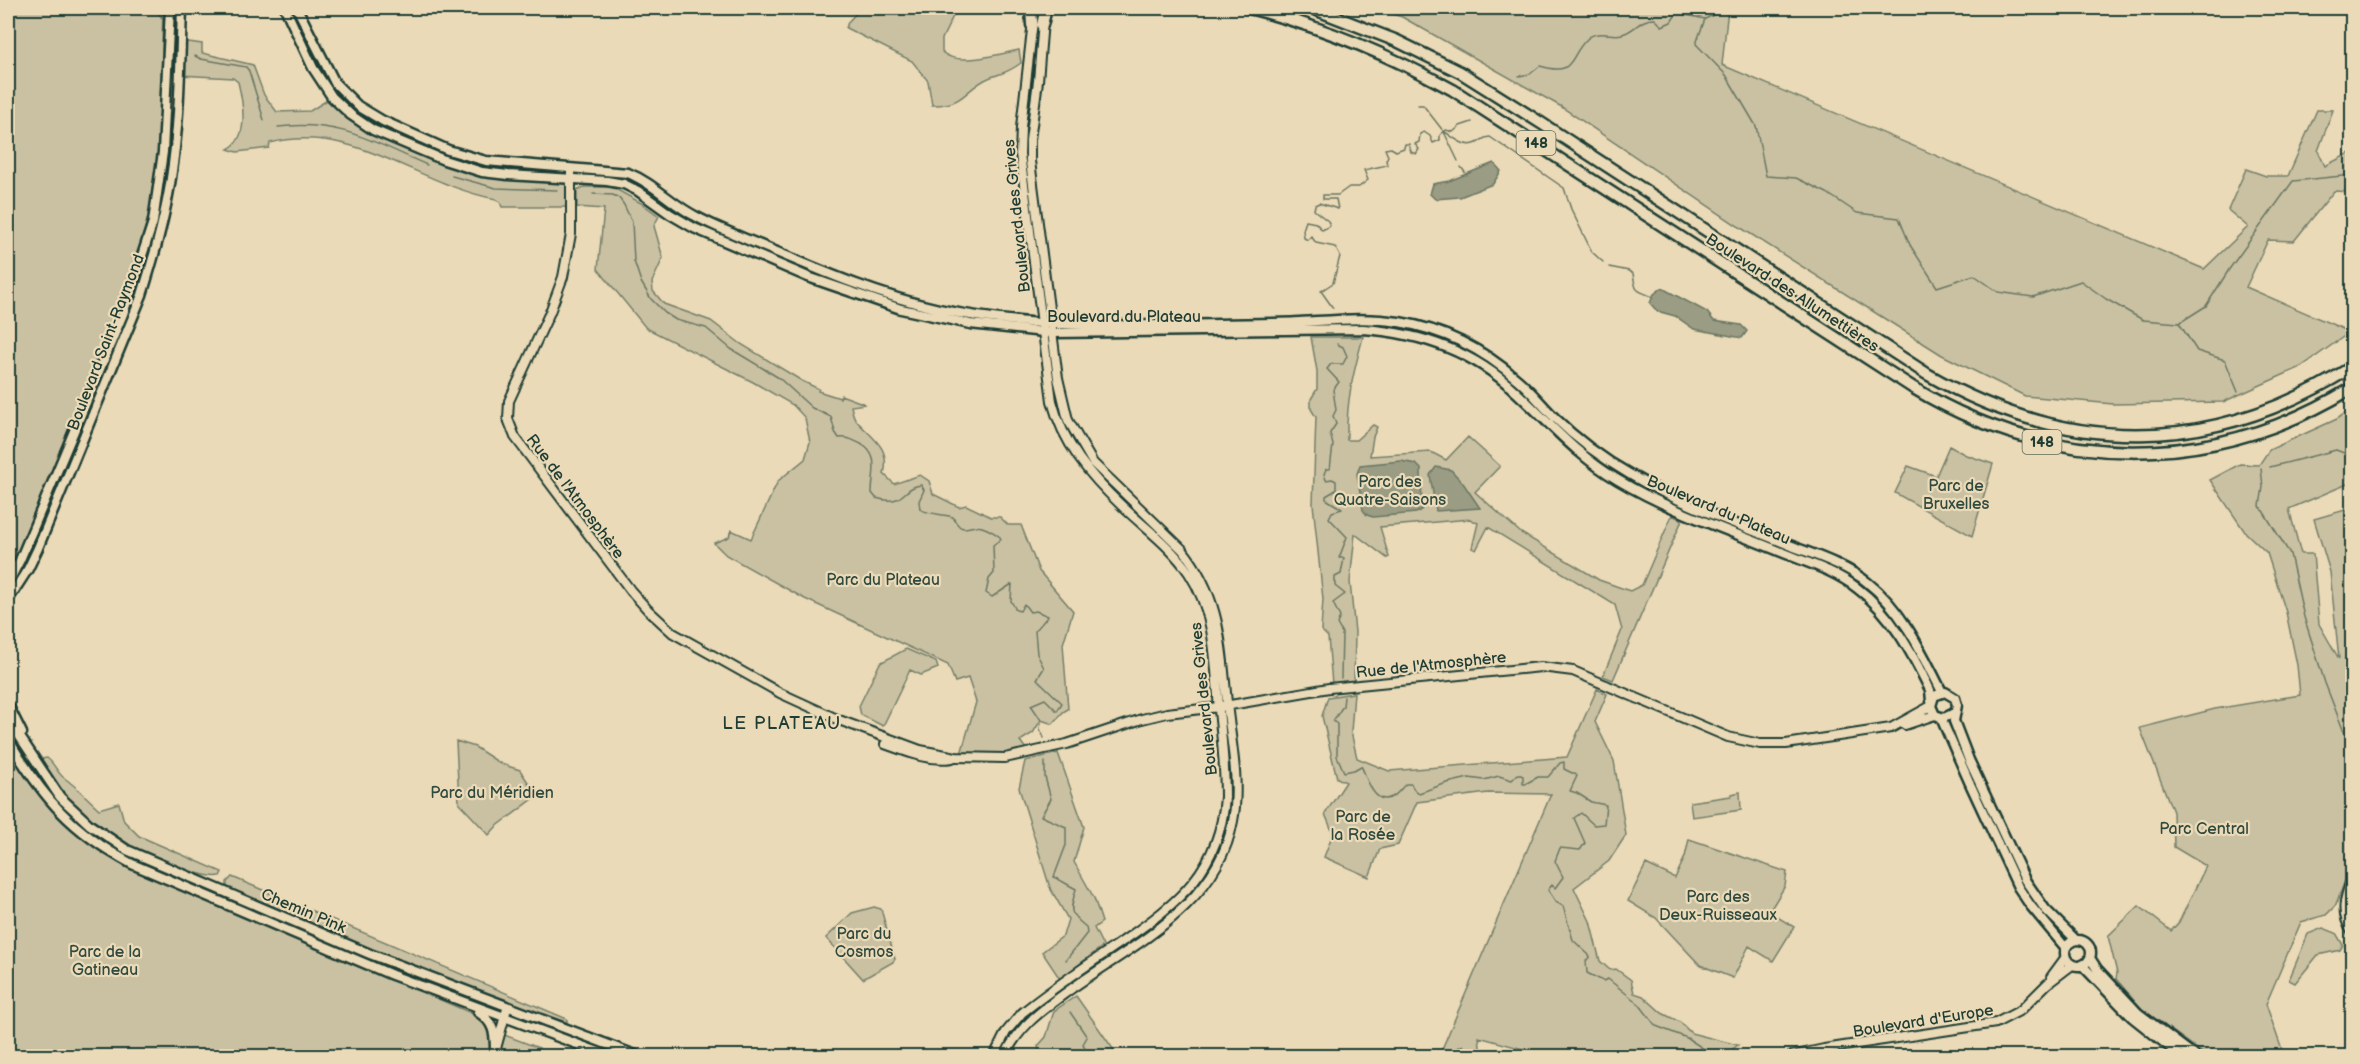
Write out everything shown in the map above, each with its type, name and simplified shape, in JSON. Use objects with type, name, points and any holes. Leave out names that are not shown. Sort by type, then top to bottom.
[{"type":"highway","points":[[1032,8],[1037,25]]},
{"type":"highway","points":[[1037,25],[1045,8]]},
{"type":"highway","name":"Boulevard des Allumettières","points":[[1249,8],[1300,22],[1356,43],[1399,61],[1453,90],[1912,387],[1946,407],[1998,429],[2072,448],[2135,452],[2179,449],[2223,442],[2290,420],[2352,388]]},
{"type":"highway","name":"Boulevard des Allumettières","points":[[1312,8],[1382,34],[1460,72],[1927,374],[1964,395],[2021,418],[2073,429],[2135,435],[2181,432],[2214,426],[2276,407],[2312,391],[2352,367]]},
{"type":"highway","points":[[1760,288],[1770,272]]},
{"type":"main road","name":"Boulevard Saint-Raymond","points":[[8,583],[20,560],[123,314],[153,222],[163,152],[170,8]]},
{"type":"main road","name":"Boulevard Saint-Raymond","points":[[8,600],[28,569],[90,422],[152,265],[163,223],[174,155],[182,8]]},
{"type":"main road","name":"Boulevard du Plateau","points":[[285,8],[309,61],[326,90],[342,108],[365,125],[463,167],[508,176],[571,178],[616,182],[632,187],[694,228],[808,277],[874,301],[928,317],[955,322],[1042,328],[1363,329],[1394,331],[1443,345],[1494,373],[1564,440],[1606,473],[1666,505],[1831,572],[1857,587],[1880,608],[1896,630],[1930,690],[1931,704]]},
{"type":"main road","name":"Boulevard du Plateau","points":[[297,8],[330,76],[350,99],[374,116],[434,144],[477,158],[513,164],[620,171],[636,176],[699,219],[828,274],[884,294],[960,313],[1042,328]]},
{"type":"main road","name":"Boulevard du Plateau","points":[[1052,328],[1371,319],[1398,322],[1448,336],[1486,356],[1518,380],[1571,432],[1620,469],[1663,493],[1834,563],[1867,582],[1883,596],[1901,620],[1942,692]]},
{"type":"main road","points":[[1564,440],[1571,432]]},
{"type":"main road","points":[[8,608],[28,569]]},
{"type":"main road","points":[[2181,1056],[2132,1017],[2082,965],[2069,962],[2065,947],[2036,914],[2019,886],[1931,704],[1936,694],[1951,693],[1955,698],[1957,705],[1954,721],[1969,760],[2025,880],[2045,909],[2075,939],[2087,943],[2091,950],[2090,958],[2097,969],[2138,1013],[2195,1056]]},
{"type":"main road","points":[[8,705],[34,761]]},
{"type":"main road","points":[[1938,717],[1947,718],[1954,713]]},
{"type":"main road","name":"Chemin Pink","points":[[8,720],[60,797],[102,834],[136,855],[345,944],[507,1008],[638,1056]]},
{"type":"main road","name":"Chemin Pink","points":[[8,739],[27,771],[63,817],[114,855],[392,975],[609,1056]]},
{"type":"main road","points":[[8,747],[27,771]]},
{"type":"main road","points":[[2065,947],[2075,939]]},
{"type":"main road","points":[[2082,965],[2090,958]]},
{"type":"main road","points":[[392,975],[483,1015],[492,1025],[495,1054]]},
{"type":"street","name":"Boulevard des Grives","points":[[1037,25],[1021,127],[1020,154],[1055,410],[1073,451],[1105,489],[1192,570]]},
{"type":"street","name":"Boulevard des Grives","points":[[994,1056],[1006,1032],[1022,1013],[1167,909],[1183,895],[1203,869],[1217,838],[1225,807],[1223,707],[1217,640],[1192,570],[1175,541],[1093,463],[1071,428],[1063,405],[1029,152],[1037,25]]},
{"type":"street","name":"Rue de l'Atmosphère","points":[[570,167],[572,218],[565,267],[555,301],[508,401],[507,413],[512,430],[631,591],[665,626],[759,683],[839,720],[844,727],[904,751],[943,760],[956,757],[983,759],[1015,756],[1067,744],[1167,713],[1223,707],[1329,688],[1549,668],[1573,671],[1728,737],[1760,744],[1801,742],[1891,728],[1931,704]]},
{"type":"street","name":"Boulevard des Grives","points":[[1005,1056],[1017,1034],[1031,1019],[1161,927],[1191,902],[1205,885],[1222,855],[1233,821],[1235,776],[1223,707]]},
{"type":"street","name":"Rue de l'Atmosphère","points":[[1901,724],[1938,717]]},
{"type":"street","points":[[2352,879],[2343,907],[2347,924],[2352,932]]},
{"type":"street","name":"Boulevard d'Europe","points":[[1791,1056],[1824,1049],[1991,1025],[2006,1020],[2021,1010],[2069,962]]},
{"type":"street","points":[[495,1054],[507,1008]]},
{"type":"green space","points":[[8,8],[163,8],[158,146],[153,192],[145,228],[134,263],[26,537],[8,575]]},
{"type":"green space","points":[[861,8],[957,8],[942,39],[942,52],[958,59],[968,59],[1019,50],[1021,63],[982,81],[959,99],[932,105],[928,81],[912,61],[846,28],[848,22]]},
{"type":"green space","points":[[1373,8],[1728,8],[1722,65],[2204,269],[2248,227],[2228,210],[2246,169],[2266,176],[2288,176],[2317,110],[2333,110],[2318,151],[2325,166],[2352,152],[2352,192],[2334,191],[2294,241],[2268,240],[2246,287],[2350,332],[2301,367],[2223,402],[2113,404],[2025,396],[1942,355],[1738,226],[1560,106],[1402,17]]},
{"type":"green space","points":[[181,41],[202,44],[202,53],[253,65],[264,95],[277,112],[310,111],[332,97],[365,125],[463,167],[571,178],[572,207],[502,207],[496,199],[439,181],[357,148],[330,141],[301,139],[270,143],[269,148],[237,152],[228,149],[240,137],[242,128],[243,109],[238,82],[233,78],[180,75]]},
{"type":"green space","name":"Parc du Plateau","points":[[585,187],[612,187],[659,216],[654,226],[663,258],[652,282],[653,291],[664,304],[711,321],[741,344],[819,389],[818,391],[840,398],[841,395],[865,404],[851,406],[853,415],[882,449],[885,456],[884,474],[894,484],[920,475],[929,481],[933,494],[959,507],[966,505],[991,517],[1000,517],[1008,525],[1021,525],[1039,571],[1073,611],[1063,644],[1068,709],[1053,724],[1041,720],[1033,733],[1020,741],[1026,749],[994,755],[961,754],[976,702],[968,678],[955,682],[948,665],[805,599],[726,555],[714,543],[729,537],[731,530],[751,539],[778,481],[805,459],[810,442],[805,418],[793,405],[753,382],[646,328],[598,269],[604,209],[577,207],[577,190]]},
{"type":"green space","name":"Parc des Quatre-Saisons","points":[[1311,337],[1363,337],[1349,400],[1347,440],[1356,440],[1373,425],[1377,427],[1370,456],[1431,452],[1446,460],[1468,437],[1500,466],[1475,492],[1521,533],[1599,580],[1630,591],[1642,585],[1672,515],[1682,520],[1613,680],[1603,676],[1622,630],[1615,605],[1488,527],[1476,550],[1472,548],[1478,523],[1470,519],[1380,527],[1389,557],[1387,558],[1355,534],[1350,582],[1355,632],[1354,682],[1332,684],[1328,637],[1321,630],[1323,599],[1313,504],[1316,417],[1311,409],[1311,399],[1317,389],[1317,371]]},
{"type":"green space","name":"Parc Central","points":[[2352,408],[2352,482],[2289,509],[2301,554],[2313,554],[2319,624],[2339,659],[2330,572],[2314,519],[2345,510],[2352,517],[2352,694],[2348,710],[2352,722],[2352,760],[2350,761],[2352,763],[2352,861],[2336,905],[2326,915],[2301,922],[2266,1004],[2284,1056],[2207,1056],[2142,1009],[2116,979],[2117,973],[2108,936],[2139,906],[2171,931],[2179,922],[2206,866],[2174,847],[2173,812],[2140,728],[2215,709],[2300,695],[2297,665],[2286,612],[2267,553],[2245,532],[2210,480],[2240,464],[2259,465],[2269,450],[2337,419]]},
{"type":"green space","name":"Parc de Bruxelles","points":[[1949,446],[1966,455],[1993,464],[1972,536],[1895,493],[1908,466],[1936,476]]},
{"type":"green space","points":[[906,649],[936,662],[938,668],[921,675],[910,670],[883,726],[861,715],[859,706],[880,663]]},
{"type":"green space","name":"Parc de la Rosée","points":[[1597,689],[1607,694],[1595,722],[1614,761],[1626,835],[1609,861],[1574,888],[1590,921],[1600,961],[1610,970],[1616,969],[1631,980],[1634,993],[1643,996],[1662,1013],[1680,1022],[1691,1033],[1738,1045],[1723,1056],[1549,1056],[1479,1037],[1481,1056],[1469,1056],[1463,1045],[1454,1050],[1451,1056],[1439,1056],[1551,794],[1488,793],[1417,802],[1398,845],[1380,849],[1369,877],[1324,857],[1333,833],[1325,814],[1346,782],[1337,778],[1322,716],[1328,697],[1354,693],[1351,732],[1357,758],[1389,771],[1567,757]]},
{"type":"green space","name":"Parc du Méridien","points":[[456,741],[475,747],[501,764],[520,770],[537,796],[489,835],[459,803]]},
{"type":"green space","name":"Parc de la Gatineau","points":[[8,749],[49,806],[74,830],[102,851],[151,876],[478,1016],[490,1034],[490,1056],[8,1056]]},
{"type":"green space","points":[[1058,753],[1084,827],[1074,862],[1094,898],[1102,922],[1094,928],[1103,946],[1060,979],[1042,952],[1063,936],[1068,919],[1050,888],[1019,788],[1025,761]]},
{"type":"green space","points":[[47,758],[61,775],[99,809],[119,803],[124,821],[139,836],[222,872],[220,876],[207,876],[170,866],[125,846],[105,832],[69,799],[41,759]]},
{"type":"green space","points":[[1740,792],[1741,810],[1692,817],[1690,802],[1731,796]]},
{"type":"green space","name":"Parc des Deux-Ruisseaux","points":[[1689,839],[1787,872],[1785,886],[1769,912],[1794,927],[1773,961],[1749,946],[1733,978],[1700,965],[1656,918],[1628,901],[1646,864],[1675,878],[1685,857]]},
{"type":"green space","points":[[232,877],[567,1019],[567,1022],[533,1012],[373,951],[231,890],[227,887],[227,882]]},
{"type":"green space","name":"Parc du Cosmos","points":[[874,907],[881,909],[895,959],[863,979],[826,938],[852,913]]},
{"type":"green space","points":[[2323,928],[2336,933],[2343,945],[2340,950],[2318,955],[2295,983],[2289,980],[2308,934]]},
{"type":"green space","points":[[1076,996],[1118,1056],[1072,1056],[1071,1054],[1040,1056],[1038,1046],[1046,1037],[1054,1011]]},
{"type":"green space","points":[[499,1033],[539,1048],[528,1056],[494,1056]]},
{"type":"shaded area","points":[[1494,163],[1501,171],[1493,184],[1460,197],[1435,199],[1430,194],[1433,184],[1449,181]]},
{"type":"shaded area","points":[[1662,288],[1707,312],[1714,321],[1741,325],[1747,331],[1742,338],[1694,329],[1675,316],[1657,311],[1650,303],[1654,294]]},
{"type":"shaded area","points":[[1401,461],[1416,464],[1421,469],[1422,509],[1416,513],[1373,517],[1367,515],[1363,510],[1357,474],[1360,465]]},
{"type":"shaded area","points":[[1436,467],[1451,470],[1480,508],[1436,511],[1430,475]]},
{"type":"waterway","points":[[155,8],[162,18]]},
{"type":"waterway","points":[[1519,76],[1530,74],[1540,66],[1552,69],[1566,67],[1587,39],[1595,34],[1622,34],[1649,19],[1655,19],[1662,26],[1671,22],[1677,13],[1705,19],[1728,8]]},
{"type":"waterway","points":[[1705,19],[1696,44],[1726,75],[1756,126],[1766,176],[1796,178],[1827,193],[1857,213],[1899,218],[1910,245],[1937,287],[1974,275],[1998,292],[2033,297],[2081,281],[2106,299],[2143,320],[2179,323],[2197,351],[2225,360],[2238,392]]},
{"type":"waterway","points":[[195,56],[246,67],[264,120]]},
{"type":"waterway","points":[[1418,105],[1423,105],[1444,132],[1458,161]]},
{"type":"waterway","points":[[1333,308],[1321,291],[1333,283],[1340,256],[1335,247],[1316,243],[1311,236],[1308,240],[1304,238],[1303,230],[1306,221],[1316,223],[1322,230],[1330,226],[1328,221],[1314,210],[1315,205],[1319,203],[1338,209],[1336,199],[1323,199],[1323,195],[1338,195],[1349,187],[1359,187],[1368,180],[1364,170],[1387,165],[1388,156],[1385,149],[1391,148],[1396,151],[1404,148],[1405,144],[1409,144],[1411,152],[1416,154],[1419,149],[1415,144],[1419,142],[1420,134],[1424,132],[1430,136],[1433,143],[1440,140],[1440,135],[1446,130],[1453,132],[1460,126],[1472,122]]},
{"type":"waterway","points":[[278,127],[299,125],[338,129],[427,165]]},
{"type":"waterway","points":[[1445,132],[1468,145],[1490,137],[1564,188],[1571,209],[1592,252],[1603,262]]},
{"type":"waterway","points":[[1461,167],[1467,175]]},
{"type":"waterway","points":[[2179,323],[2206,306],[2230,268],[2293,181],[2352,175]]},
{"type":"waterway","points":[[452,176],[496,188],[557,190]]},
{"type":"waterway","points":[[593,194],[613,195],[619,198],[624,205],[632,222],[634,261],[641,282],[651,299],[676,320],[706,328],[731,349],[779,378],[812,408],[831,417],[839,438],[850,439],[867,448],[873,459],[872,493],[876,498],[893,500],[921,485],[924,490],[919,501],[920,509],[953,517],[963,528],[982,527],[1000,537],[1001,539],[993,545],[994,573],[989,579],[986,593],[992,597],[1012,584],[1011,601],[1016,610],[1020,611],[1024,604],[1030,612],[1036,611],[1048,616],[1035,631],[1037,654],[1044,668],[1037,679],[1062,703],[1057,711],[1045,699],[1031,705],[1041,720],[1040,729],[1044,738]]},
{"type":"waterway","points":[[1609,267],[1629,271],[1633,274],[1638,290],[1653,297]]},
{"type":"waterway","points":[[1337,344],[1343,347],[1347,356],[1343,364],[1331,364],[1327,369],[1339,382],[1333,390],[1336,410],[1333,416],[1336,424],[1330,433],[1333,445],[1330,469],[1326,469],[1324,474],[1326,480],[1336,481],[1336,490],[1326,496],[1326,499],[1342,509],[1332,512],[1329,518],[1347,537],[1339,558],[1344,558],[1341,574],[1335,577],[1335,586],[1345,594],[1333,603],[1340,617],[1337,624],[1342,633],[1341,678]]},
{"type":"waterway","points":[[2270,467],[2336,450],[2352,456]]},
{"type":"waterway","points":[[2261,468],[2263,487],[2260,506],[2290,554],[2304,617],[2325,683],[2344,732],[2352,743]]},
{"type":"waterway","points":[[1344,697],[1343,706],[1333,721],[1337,724],[1337,756],[1344,772],[1361,766],[1372,789],[1380,798],[1392,797],[1406,784],[1411,784],[1419,793],[1469,778],[1484,780],[1499,776],[1512,780],[1518,774],[1523,776],[1523,784],[1525,784],[1538,777],[1548,777],[1560,763],[1564,762],[1564,769],[1577,776],[1570,791],[1591,802],[1606,805],[1604,824],[1594,825],[1581,813],[1574,818],[1585,843],[1580,850],[1560,848],[1555,861],[1563,877],[1555,888],[1552,885],[1548,890],[1556,902],[1563,906],[1573,940],[1590,956],[1586,961],[1587,973],[1603,981],[1608,979],[1639,1004],[1656,1026],[1687,1038],[1704,1049],[1708,1056]]},
{"type":"waterway","points":[[1045,762],[1045,777],[1051,799],[1041,816],[1066,827],[1066,845],[1054,877],[1076,889],[1072,911],[1073,915],[1086,927],[1087,933],[1066,960]]},
{"type":"waterway","points":[[1070,1012],[1087,1037],[1083,1044],[1088,1056]]},
{"type":"district","name":"LE PLATEAU","points":[[782,723]]}]
